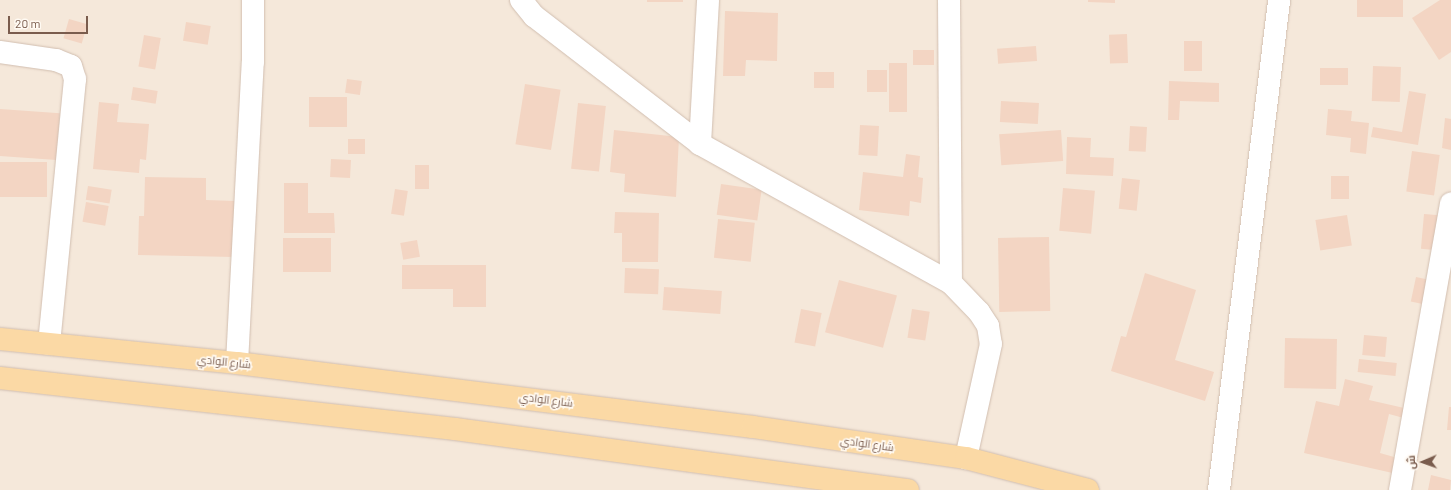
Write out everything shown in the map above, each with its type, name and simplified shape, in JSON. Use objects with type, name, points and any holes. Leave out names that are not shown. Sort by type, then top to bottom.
[{"type":"main road","name":"شارع الوادي","points":[[0,339],[237,363],[721,423],[966,458],[1088,490]]},
{"type":"main road","points":[[0,378],[455,429],[908,490]]},
{"type":"street","points":[[237,363],[253,62],[253,0]]},
{"type":"street","points":[[521,0],[534,16],[700,144],[951,283],[979,312],[988,326],[991,344],[966,458]]},
{"type":"street","points":[[700,144],[708,0]]},
{"type":"street","points":[[949,0],[951,283]]},
{"type":"street","points":[[1219,490],[1279,0]]},
{"type":"street","points":[[0,52],[56,60],[71,66],[75,79],[48,344]]},
{"type":"street","points":[[1400,490],[1451,204]]},
{"type":"shaded area","points":[[0,0],[1451,0],[1451,490],[0,490]]},
{"type":"building","points":[[647,0],[683,0],[683,2],[647,2]]},
{"type":"building","points":[[1088,0],[1115,0],[1115,3],[1088,2]]},
{"type":"building","points":[[1357,0],[1403,0],[1403,17],[1357,17]]},
{"type":"building","points":[[1440,0],[1451,0],[1451,52],[1439,60],[1412,18]]},
{"type":"building","points":[[725,11],[778,13],[777,61],[746,60],[745,76],[723,76]]},
{"type":"building","points":[[69,19],[87,24],[82,43],[63,38]]},
{"type":"building","points":[[186,22],[211,26],[208,45],[183,41]]},
{"type":"building","points":[[1127,34],[1128,63],[1110,64],[1109,35]]},
{"type":"building","points":[[144,35],[161,38],[155,69],[138,67]]},
{"type":"building","points":[[1184,41],[1202,41],[1202,71],[1184,71]]},
{"type":"building","points":[[1036,46],[1037,61],[998,64],[997,49]]},
{"type":"building","points":[[913,50],[934,50],[934,65],[913,65]]},
{"type":"building","points":[[889,63],[907,63],[907,112],[889,112]]},
{"type":"building","points":[[1373,66],[1401,67],[1400,102],[1372,101]]},
{"type":"building","points":[[1320,68],[1348,68],[1348,85],[1320,85]]},
{"type":"building","points":[[867,70],[887,70],[887,92],[867,92]]},
{"type":"building","points":[[814,72],[834,72],[834,88],[814,88]]},
{"type":"building","points":[[347,79],[362,81],[360,95],[345,93]]},
{"type":"building","points":[[1169,81],[1219,83],[1219,102],[1180,101],[1179,120],[1168,120]]},
{"type":"building","points":[[525,84],[561,90],[551,150],[515,144]]},
{"type":"building","points":[[133,87],[158,91],[156,104],[131,100]]},
{"type":"building","points":[[1409,91],[1426,94],[1418,145],[1371,137],[1373,127],[1402,132]]},
{"type":"building","points":[[309,97],[347,97],[347,127],[309,127]]},
{"type":"building","points":[[1001,101],[1039,103],[1038,124],[1000,122]]},
{"type":"building","points":[[99,102],[119,104],[117,122],[149,124],[146,160],[140,159],[139,173],[93,169]]},
{"type":"building","points":[[578,103],[606,106],[599,172],[571,169]]},
{"type":"building","points":[[0,109],[60,113],[57,160],[0,156]]},
{"type":"building","points":[[1328,109],[1352,111],[1351,121],[1369,123],[1366,154],[1350,152],[1351,138],[1326,135]]},
{"type":"building","points":[[1445,118],[1451,119],[1451,150],[1442,148]]},
{"type":"building","points":[[860,125],[879,126],[877,156],[858,155]]},
{"type":"building","points":[[1130,126],[1147,127],[1146,152],[1129,151]]},
{"type":"building","points":[[614,130],[679,137],[676,197],[624,192],[625,174],[610,172]]},
{"type":"building","points":[[1061,130],[1063,161],[1001,165],[999,134]]},
{"type":"building","points":[[1067,137],[1091,138],[1090,157],[1114,158],[1113,176],[1066,174]]},
{"type":"building","points":[[348,139],[365,139],[365,154],[348,154]]},
{"type":"building","points":[[1412,151],[1440,155],[1434,195],[1406,192]]},
{"type":"building","points":[[906,154],[920,156],[918,177],[923,178],[921,203],[910,201],[909,216],[859,210],[863,172],[903,177]]},
{"type":"building","points":[[331,159],[351,160],[350,178],[330,177]]},
{"type":"building","points":[[0,162],[47,162],[47,197],[0,197]]},
{"type":"building","points":[[415,165],[429,165],[429,189],[415,189]]},
{"type":"building","points":[[1331,176],[1349,176],[1349,199],[1331,199]]},
{"type":"building","points":[[145,177],[206,178],[206,200],[235,201],[234,257],[138,255],[139,216],[144,216]]},
{"type":"building","points":[[1122,178],[1140,180],[1137,211],[1119,209]]},
{"type":"building","points":[[284,183],[308,183],[308,213],[334,213],[335,233],[284,233]]},
{"type":"building","points":[[721,184],[762,190],[757,220],[717,215]]},
{"type":"building","points":[[88,186],[112,190],[110,204],[86,200]]},
{"type":"building","points":[[1063,188],[1095,191],[1091,234],[1059,231]]},
{"type":"building","points":[[395,189],[408,191],[404,216],[391,214]]},
{"type":"building","points":[[86,202],[109,206],[105,226],[83,222]]},
{"type":"building","points":[[615,212],[659,213],[658,262],[622,262],[622,233],[614,233]]},
{"type":"building","points":[[1424,214],[1448,216],[1445,251],[1421,249]]},
{"type":"building","points":[[1347,215],[1352,246],[1320,251],[1315,220]]},
{"type":"building","points":[[718,219],[755,223],[751,262],[714,258]]},
{"type":"building","points":[[1049,237],[1050,311],[999,312],[998,238]]},
{"type":"building","points":[[283,238],[331,238],[331,272],[283,272]]},
{"type":"building","points":[[417,240],[420,257],[403,260],[400,243]]},
{"type":"building","points":[[402,265],[486,265],[486,307],[453,307],[453,289],[402,289]]},
{"type":"building","points":[[625,268],[659,269],[658,294],[624,293]]},
{"type":"building","points":[[1145,273],[1196,290],[1175,360],[1214,372],[1205,401],[1111,371],[1121,336],[1126,337]]},
{"type":"building","points":[[1416,277],[1440,282],[1435,307],[1411,301]]},
{"type":"building","points":[[839,280],[897,296],[883,348],[825,332]]},
{"type":"building","points":[[664,287],[722,291],[720,314],[662,310]]},
{"type":"building","points":[[801,309],[822,313],[815,346],[795,342]]},
{"type":"building","points":[[912,309],[930,312],[925,340],[907,338]]},
{"type":"building","points":[[1364,335],[1387,337],[1385,357],[1362,355]]},
{"type":"building","points":[[1285,338],[1337,339],[1336,389],[1284,388]]},
{"type":"building","points":[[1359,359],[1397,363],[1395,376],[1358,372]]},
{"type":"building","points":[[1345,379],[1373,386],[1369,400],[1413,410],[1411,420],[1389,414],[1380,453],[1401,459],[1397,474],[1304,453],[1316,401],[1339,406]]},
{"type":"building","points":[[1449,407],[1451,407],[1451,430],[1447,430]]},
{"type":"building","points":[[1431,475],[1451,480],[1450,490],[1428,490]]}]
